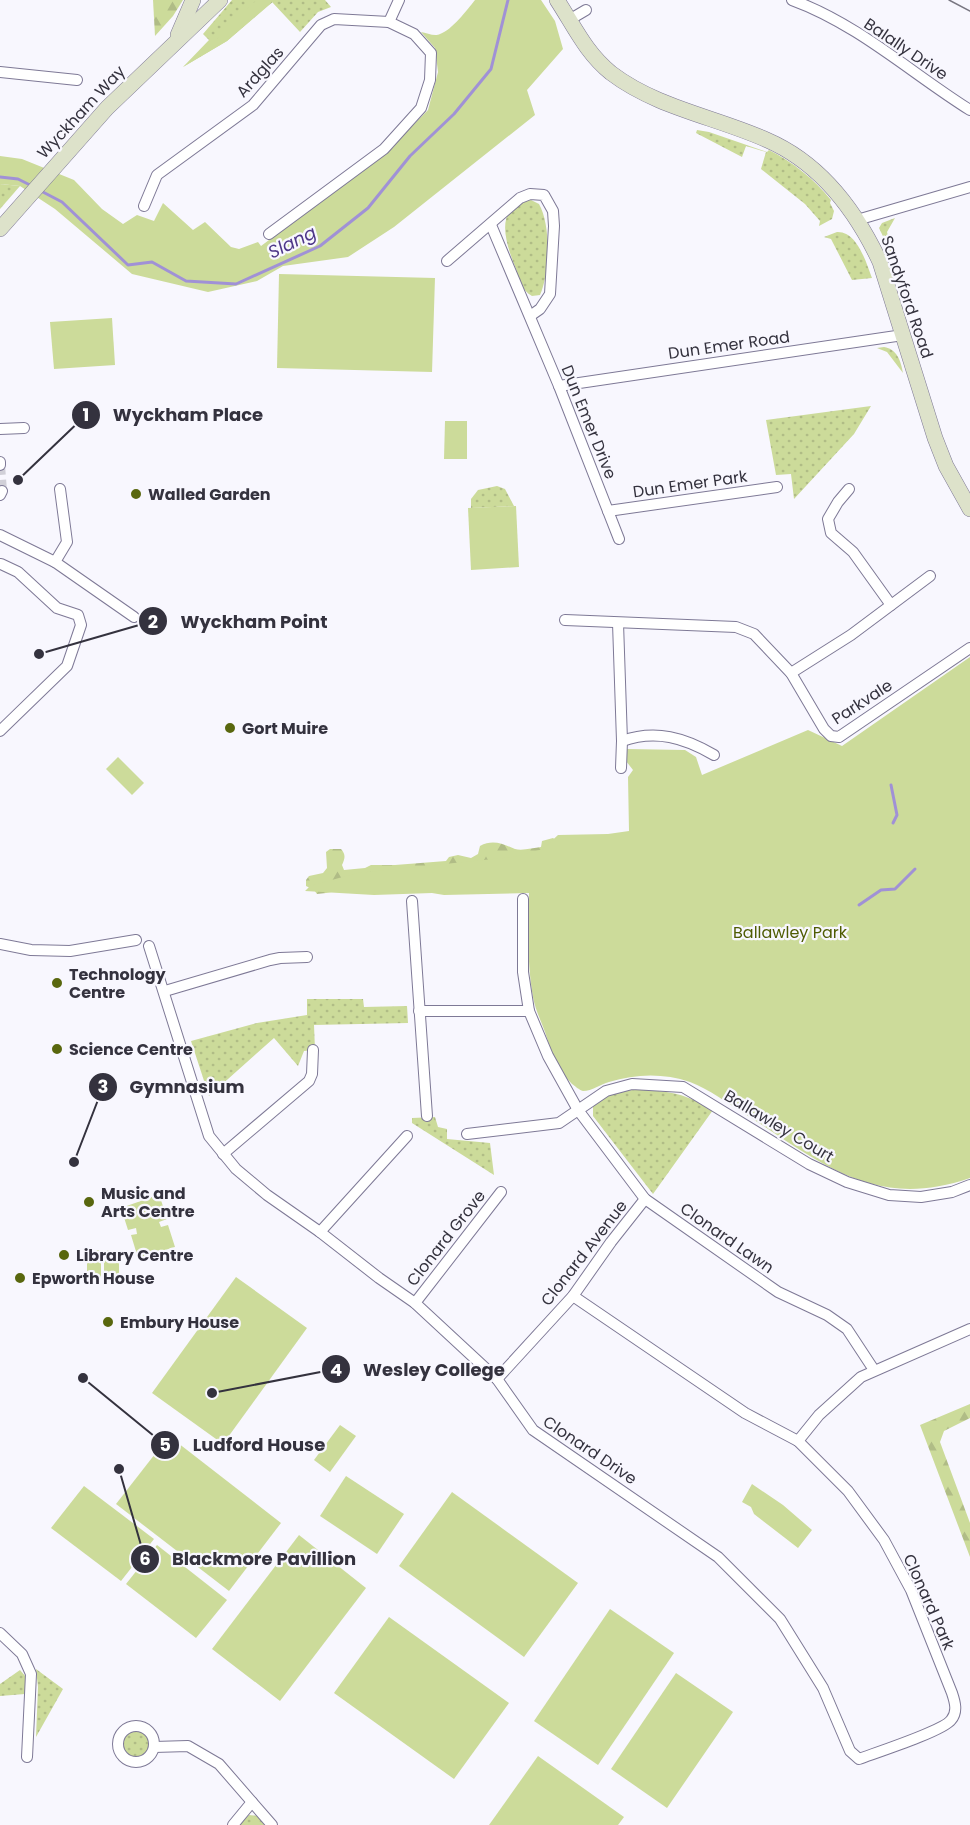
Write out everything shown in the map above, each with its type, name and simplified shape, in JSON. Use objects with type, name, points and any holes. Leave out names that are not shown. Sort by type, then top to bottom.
[{"type":"main road","points":[[173,46],[193,0]]},
{"type":"main road","name":"Wyckham Way","points":[[193,24],[208,0]]},
{"type":"main road","name":"Wyckham Way","points":[[0,229],[107,108],[220,0]]},
{"type":"main road","name":"Sandyford Road","points":[[557,0],[594,58],[612,74],[680,109],[766,139],[784,148],[801,159],[838,193],[870,241],[879,262],[940,452],[970,509]]},
{"type":"street","points":[[389,22],[399,0]]},
{"type":"street","name":"Balally Drive","points":[[792,0],[836,20],[884,49],[970,110]]},
{"type":"street","points":[[569,20],[586,10]]},
{"type":"street","name":"Ardglas","points":[[144,206],[157,175],[253,105],[321,25],[334,19],[389,22],[414,34],[431,52],[430,81],[421,108],[384,149],[269,234]]},
{"type":"street","points":[[0,72],[77,80]]},
{"type":"street","points":[[857,220],[970,187]]},
{"type":"street","points":[[447,261],[520,198],[530,194],[544,195],[553,211],[554,226],[550,294],[540,309],[530,316]]},
{"type":"street","name":"Dun Emer Drive","points":[[491,225],[559,386],[619,539]]},
{"type":"street","name":"Dun Emer Road","points":[[559,386],[903,335]]},
{"type":"street","points":[[0,429],[24,428]]},
{"type":"street","name":"Dun Emer Park","points":[[608,511],[777,487]]},
{"type":"street","points":[[55,562],[67,542],[60,489]]},
{"type":"street","points":[[849,489],[828,519],[831,533],[853,552],[891,605]]},
{"type":"street","points":[[0,535],[55,562],[134,617]]},
{"type":"street","points":[[0,731],[67,666],[81,625],[78,615],[57,608],[18,572],[1,564]]},
{"type":"street","points":[[790,673],[851,635],[930,576]]},
{"type":"street","name":"Parkvale","points":[[565,620],[736,627],[754,634],[790,673],[824,729],[831,736],[839,737],[970,648]]},
{"type":"street","points":[[618,623],[621,768]]},
{"type":"street","points":[[622,741],[660,735],[691,742],[714,755]]},
{"type":"street","name":"Clonard Lawn","points":[[523,899],[523,972],[529,1011],[548,1056],[578,1110],[645,1199],[778,1292],[827,1315],[847,1329],[874,1370]]},
{"type":"street","points":[[412,901],[427,1116]]},
{"type":"street","points":[[0,944],[31,950],[70,951],[136,940]]},
{"type":"street","name":"Clonard Drive","points":[[149,946],[209,1137],[223,1154],[239,1172],[267,1195],[415,1303],[497,1379],[532,1430],[716,1554],[778,1615],[823,1688],[850,1751],[859,1759]]},
{"type":"street","points":[[165,991],[270,960],[307,957]]},
{"type":"street","points":[[419,1011],[529,1011]]},
{"type":"street","points":[[223,1154],[309,1081],[312,1074],[313,1050]]},
{"type":"street","name":"Ballawley Court","points":[[467,1134],[559,1123],[606,1091],[632,1084],[683,1087],[809,1164],[848,1182],[889,1195],[921,1197],[952,1192],[970,1185]]},
{"type":"street","points":[[320,1232],[407,1137]]},
{"type":"street","name":"Clonard Grove","points":[[415,1303],[501,1192]]},
{"type":"street","name":"Clonard Avenue","points":[[497,1379],[573,1296],[610,1243],[645,1199]]},
{"type":"street","name":"Clonard Park","points":[[573,1296],[745,1413],[798,1441],[849,1492],[884,1540],[911,1590],[956,1708],[951,1720],[935,1730],[859,1759]]},
{"type":"street","points":[[798,1441],[819,1415],[861,1377],[970,1329]]},
{"type":"street","points":[[0,1633],[22,1654],[31,1674],[27,1757]]},
{"type":"street","points":[[154,1748],[188,1746],[219,1764],[272,1825]]},
{"type":"street","points":[[233,1825],[252,1802]]},
{"type":"green space","points":[[153,0],[183,0],[173,16],[155,36]]},
{"type":"green space","points":[[232,0],[325,0],[331,7],[318,12],[300,32],[272,2],[227,41],[183,67],[209,40],[203,34]]},
{"type":"green space","points":[[257,0],[275,0],[227,41],[183,67],[217,39],[228,25]]},
{"type":"green space","points":[[475,0],[541,0],[555,21],[563,49],[527,90],[535,115],[394,227],[348,257],[283,266],[257,281],[208,292],[132,274],[55,209],[20,186],[0,184],[0,156],[22,159],[74,180],[102,209],[123,224],[137,215],[154,221],[163,203],[193,230],[205,222],[231,247],[239,249],[258,242],[261,246],[384,154],[428,110],[438,72],[435,48],[421,32],[438,35],[445,32]]},
{"type":"green space","points":[[697,130],[767,152],[769,150],[786,160],[810,178],[831,200],[834,211],[832,219],[819,226],[820,221],[805,204],[761,169],[766,152],[746,146],[742,157],[696,133]]},
{"type":"green space","points":[[0,184],[20,186],[0,209]]},
{"type":"green space","points":[[531,200],[539,204],[543,213],[548,249],[546,274],[540,295],[532,296],[523,288],[520,281],[509,249],[505,227],[506,218],[511,210]]},
{"type":"green space","points":[[895,218],[887,232],[894,259],[879,228],[882,223]]},
{"type":"green space","points":[[837,232],[844,233],[855,242],[864,256],[872,278],[852,280],[831,239],[824,237]]},
{"type":"green space","points":[[279,274],[435,278],[432,372],[277,368]]},
{"type":"green space","points":[[112,318],[115,365],[54,369],[50,322]]},
{"type":"green space","points":[[884,347],[892,350],[898,356],[903,373],[887,352],[877,348]]},
{"type":"green space","points":[[871,406],[854,434],[794,499],[791,474],[776,475],[766,420]]},
{"type":"green space","points":[[445,421],[467,421],[467,459],[444,459]]},
{"type":"green space","points":[[497,486],[505,489],[514,506],[471,508],[471,499],[478,490]]},
{"type":"green space","points":[[516,506],[519,567],[471,570],[468,508]]},
{"type":"green space","name":"Ballawley Park","points":[[970,657],[970,1178],[936,1187],[905,1189],[877,1185],[850,1177],[799,1149],[711,1092],[680,1079],[639,1076],[609,1082],[586,1091],[579,1089],[562,1072],[555,1060],[534,1001],[529,958],[529,893],[374,895],[305,891],[310,886],[357,873],[513,857],[543,849],[558,835],[608,834],[629,831],[628,777],[633,770],[626,761],[627,749],[685,750],[696,757],[702,775],[808,730],[842,746]]},
{"type":"green space","points":[[118,757],[144,783],[132,795],[106,769]]},
{"type":"green space","points":[[553,838],[560,843],[563,852],[326,893],[317,894],[306,886],[309,876],[323,873],[327,868],[326,852],[330,849],[343,851],[344,870],[365,868],[371,865],[446,861],[449,857],[458,855],[471,858],[478,854],[480,846],[489,843],[524,850],[541,847],[542,841]]},
{"type":"green space","points":[[307,999],[363,999],[364,1007],[407,1006],[408,1023],[314,1025],[315,1050],[304,1051],[298,1066],[274,1038],[209,1096],[191,1041],[257,1023],[307,1015]]},
{"type":"green space","points":[[638,1089],[677,1094],[713,1110],[653,1194],[593,1116],[593,1106],[602,1098]]},
{"type":"green space","points":[[435,1117],[438,1127],[447,1129],[447,1139],[490,1143],[494,1175],[412,1123],[412,1118]]},
{"type":"green space","points":[[152,1197],[153,1199],[160,1197],[167,1219],[159,1222],[161,1227],[168,1225],[175,1247],[138,1258],[131,1235],[137,1234],[136,1228],[128,1230],[121,1208]]},
{"type":"green space","points":[[87,1250],[101,1250],[101,1279],[87,1279]]},
{"type":"green space","points":[[104,1250],[119,1250],[119,1279],[104,1279]]},
{"type":"green space","points":[[236,1277],[307,1328],[223,1444],[152,1393]]},
{"type":"green space","points":[[970,1404],[970,1418],[944,1431],[940,1442],[970,1523],[970,1557],[920,1425]]},
{"type":"green space","points":[[340,1425],[356,1436],[330,1472],[314,1460]]},
{"type":"green space","points":[[169,1436],[281,1523],[229,1591],[116,1504]]},
{"type":"green space","points":[[346,1476],[404,1514],[377,1554],[320,1516]]},
{"type":"green space","points":[[752,1484],[783,1505],[812,1530],[798,1548],[754,1514],[751,1507],[742,1502]]},
{"type":"green space","points":[[84,1486],[154,1539],[121,1581],[51,1528]]},
{"type":"green space","points":[[452,1492],[578,1583],[524,1657],[399,1566]]},
{"type":"green space","points":[[299,1535],[366,1588],[280,1701],[212,1649]]},
{"type":"green space","points":[[157,1545],[227,1600],[196,1638],[126,1584]]},
{"type":"green space","points":[[610,1609],[674,1653],[598,1765],[534,1721]]},
{"type":"green space","points":[[389,1617],[509,1703],[454,1779],[334,1693]]},
{"type":"green space","points":[[36,1669],[63,1689],[36,1737],[38,1687]]},
{"type":"green space","points":[[20,1670],[26,1677],[25,1694],[0,1696],[0,1684]]},
{"type":"green space","points":[[676,1673],[733,1712],[667,1808],[611,1769]]},
{"type":"green space","points":[[137,1729],[147,1734],[152,1744],[147,1754],[137,1759],[127,1754],[122,1744],[127,1734]]},
{"type":"green space","points":[[538,1756],[624,1817],[618,1825],[489,1825]]},
{"type":"green space","points":[[249,1815],[258,1816],[265,1825],[239,1825]]},
{"type":"waterway","name":"Slang","points":[[41,191],[62,202],[128,265],[152,262],[186,281],[236,284],[320,246],[368,208],[410,156],[454,114],[491,69],[508,0]]},
{"type":"waterway","name":"Slang","points":[[0,177],[18,179],[32,186]]},
{"type":"waterway","points":[[891,785],[897,815],[893,823]]},
{"type":"waterway","points":[[859,905],[881,890],[895,889],[915,869]]},
{"type":"tunnel","points":[[0,465],[2,491]]},
{"type":"tram line","points":[[949,0],[970,11]]},
{"type":"place","name":"Wyckham Place","points":[[18,480]]},
{"type":"place","name":"Walled Garden","points":[[136,494]]},
{"type":"place","name":"Wyckham Point","points":[[39,654]]},
{"type":"place","name":"Gort Muire","points":[[230,728]]},
{"type":"place","name":"Technology Centre","points":[[57,983]]},
{"type":"place","name":"Science Centre","points":[[57,1049]]},
{"type":"place","name":"Gymnasium","points":[[74,1162]]},
{"type":"place","name":"Music and Arts Centre","points":[[89,1202]]},
{"type":"place","name":"Library Centre","points":[[64,1255]]},
{"type":"place","name":"Epworth House","points":[[20,1278]]},
{"type":"place","name":"Embury House","points":[[108,1322]]},
{"type":"place","name":"Ludford House","points":[[83,1378]]},
{"type":"place","name":"Wesley College","points":[[212,1393]]},
{"type":"place","name":"Blackmore Pavillion","points":[[119,1469]]}]
